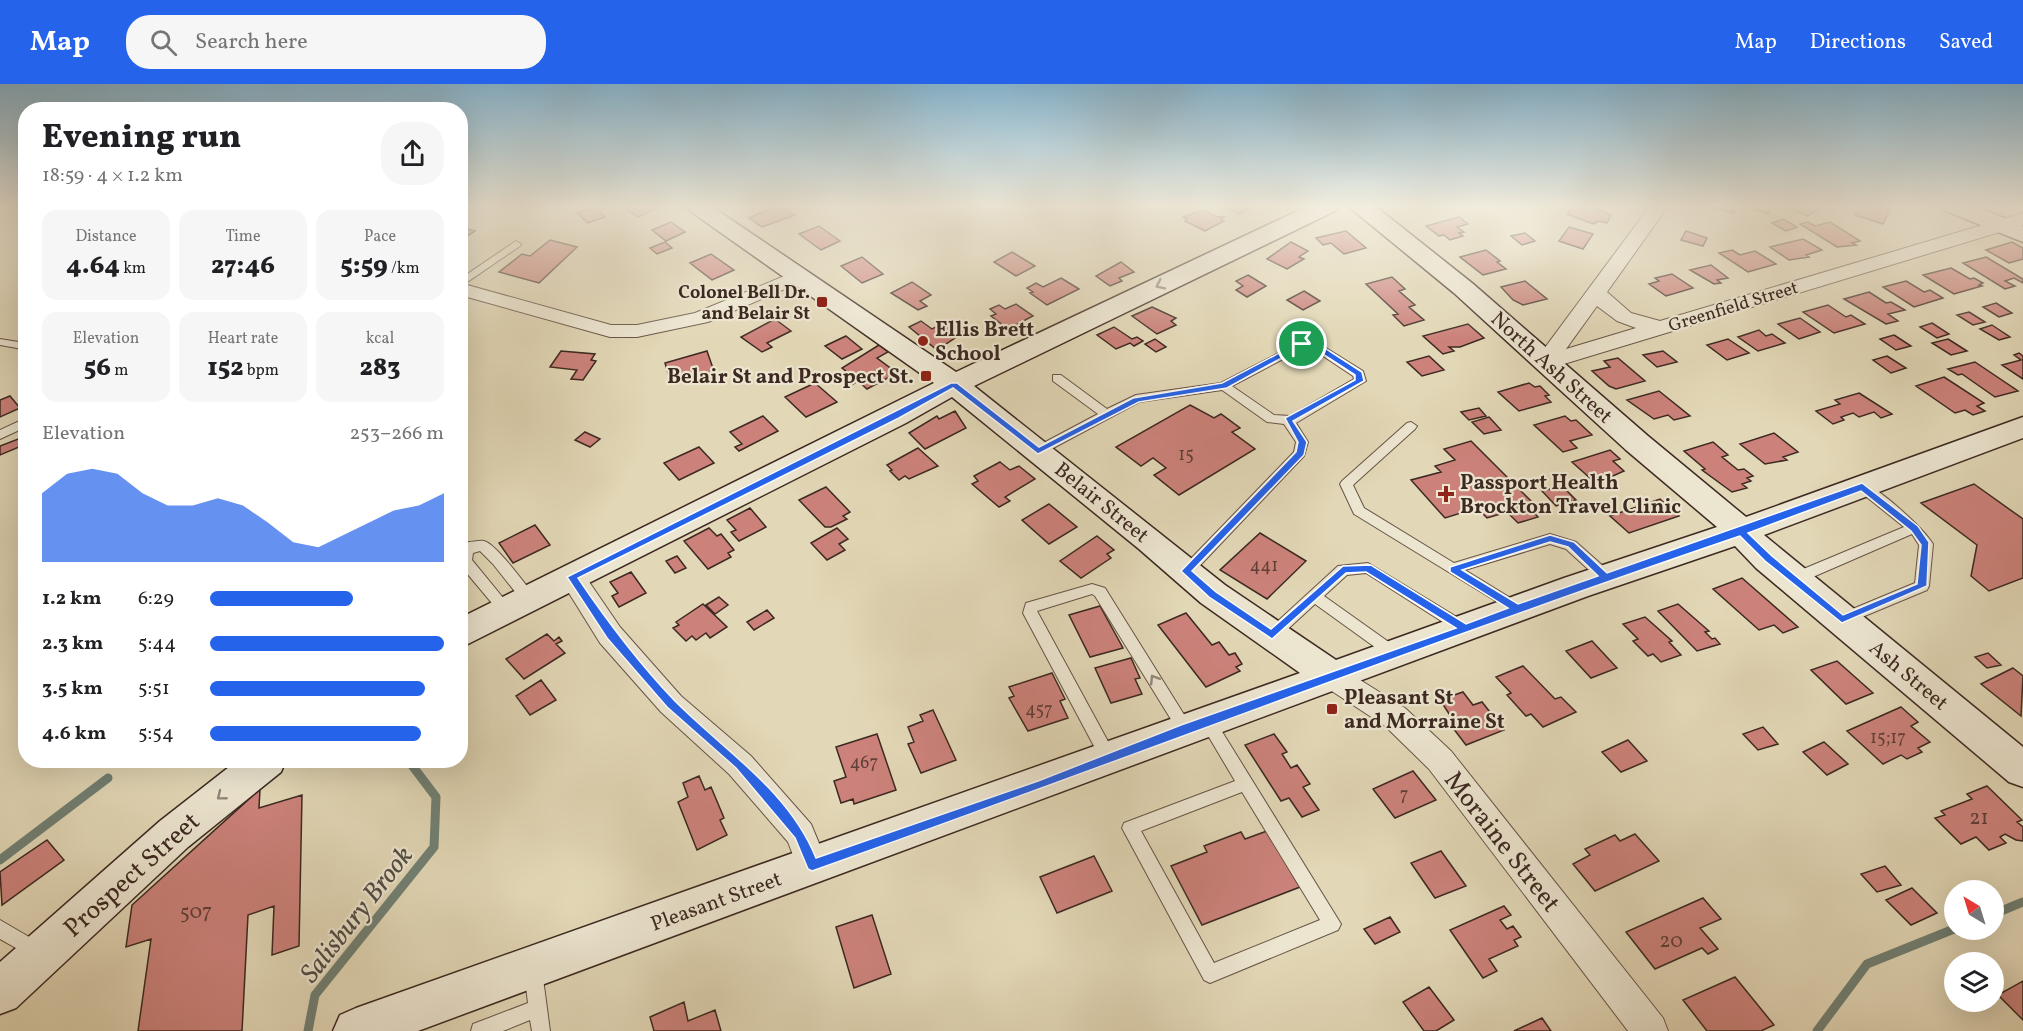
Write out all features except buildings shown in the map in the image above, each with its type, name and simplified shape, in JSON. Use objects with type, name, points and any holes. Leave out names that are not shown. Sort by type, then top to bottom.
[{"type":"main road","name":"Belair Street","points":[[761,250],[954,384],[1213,594],[1331,676]]},
{"type":"main road","points":[[468,630],[896,416],[954,384],[1234,250]]},
{"type":"main road","name":"North Ash Street","points":[[1416,250],[1463,288],[1741,531]]},
{"type":"main road","name":"Pleasant Street","points":[[372,1028],[1196,725],[1606,577],[1741,531],[2023,427]]},
{"type":"main road","name":"Ash Street","points":[[1741,531],[1793,579],[2023,770]]},
{"type":"main road","name":"Prospect Street","points":[[0,992],[174,834],[257,768]]},
{"type":"street","points":[[1546,362],[1627,250]]},
{"type":"street","name":"Greenfield Street","points":[[1546,362],[1931,250]]},
{"type":"street","points":[[468,291],[610,332],[637,331],[701,318],[799,276]]},
{"type":"street","points":[[1597,292],[1611,311],[1622,318],[1639,324],[1663,327]]},
{"type":"street","points":[[572,577],[610,635],[671,704],[740,765],[800,834],[812,865]]},
{"type":"street","name":"Moraine Street","points":[[1331,676],[1395,717],[1440,760],[1650,1031]]},
{"type":"lane","points":[[468,278],[507,250]]},
{"type":"lane","points":[[0,342],[18,345]]},
{"type":"lane","points":[[1038,451],[1136,399],[1224,386],[1302,344],[1314,345],[1359,374],[1360,381],[1288,420],[1271,419],[1224,386]]},
{"type":"lane","points":[[1058,378],[1107,415]]},
{"type":"lane","points":[[1186,571],[1300,453],[1302,442],[1288,420]]},
{"type":"lane","points":[[0,435],[18,426]]},
{"type":"lane","points":[[1411,426],[1346,484],[1359,511],[1517,609]]},
{"type":"lane","points":[[1842,619],[1922,586],[1926,544],[1914,528],[1862,487]]},
{"type":"lane","points":[[1793,579],[1914,528]]},
{"type":"lane","points":[[1453,569],[1550,539],[1571,545],[1606,577]]},
{"type":"lane","points":[[468,548],[483,546],[498,560],[517,605]]},
{"type":"lane","points":[[468,564],[517,605]]},
{"type":"lane","points":[[1272,635],[1343,570],[1368,568],[1465,628]]},
{"type":"lane","points":[[1109,758],[1029,613],[1031,607],[1092,589],[1100,592],[1196,725],[1245,784],[1332,924],[1210,974],[1130,828],[1245,784]]},
{"type":"lane","points":[[1314,596],[1395,654]]},
{"type":"lane","points":[[0,929],[42,954]]},
{"type":"lane","points":[[533,968],[541,1031]]},
{"type":"lane","points":[[480,1031],[538,1008]]},
{"type":"waterway","name":"Salisbury Brook","points":[[308,1031],[315,995],[434,847],[436,797],[414,768]]},
{"type":"waterway","name":"Salisbury Brook","points":[[0,860],[108,778]]},
{"type":"waterway","name":"Salisbury Brook","points":[[2004,910],[2023,902]]},
{"type":"waterway","name":"Salisbury Brook","points":[[1817,1031],[1867,964],[1944,933]]},
{"type":"place","name":"Colonel Bell Dr. and Belair St","points":[[822,302]]},
{"type":"place","name":"Ellis Brett School","points":[[923,341]]},
{"type":"place","name":"Belair St and Prospect St.","points":[[926,376]]},
{"type":"place","name":"Passport Health Brockton Travel Clinic","points":[[1446,494]]},
{"type":"place","name":"Pleasant St and Morraine St","points":[[1332,709]]},
{"type":"route","points":[[1302,344],[1224,386],[1136,399],[1038,451],[954,384],[896,416],[813,455],[572,577],[610,635],[671,704],[740,765],[800,834],[812,865],[1040,785],[1198,724],[1420,646],[1557,594],[1741,531],[1862,487],[1914,528],[1926,544],[1922,586],[1842,619],[1768,559],[1741,531],[1606,577],[1571,545],[1550,539],[1453,569],[1517,609],[1465,628],[1368,568],[1343,570],[1272,635],[1213,594],[1186,571],[1300,453],[1302,442],[1288,420],[1292,420],[1360,381],[1359,374],[1314,345],[1302,344]]}]
